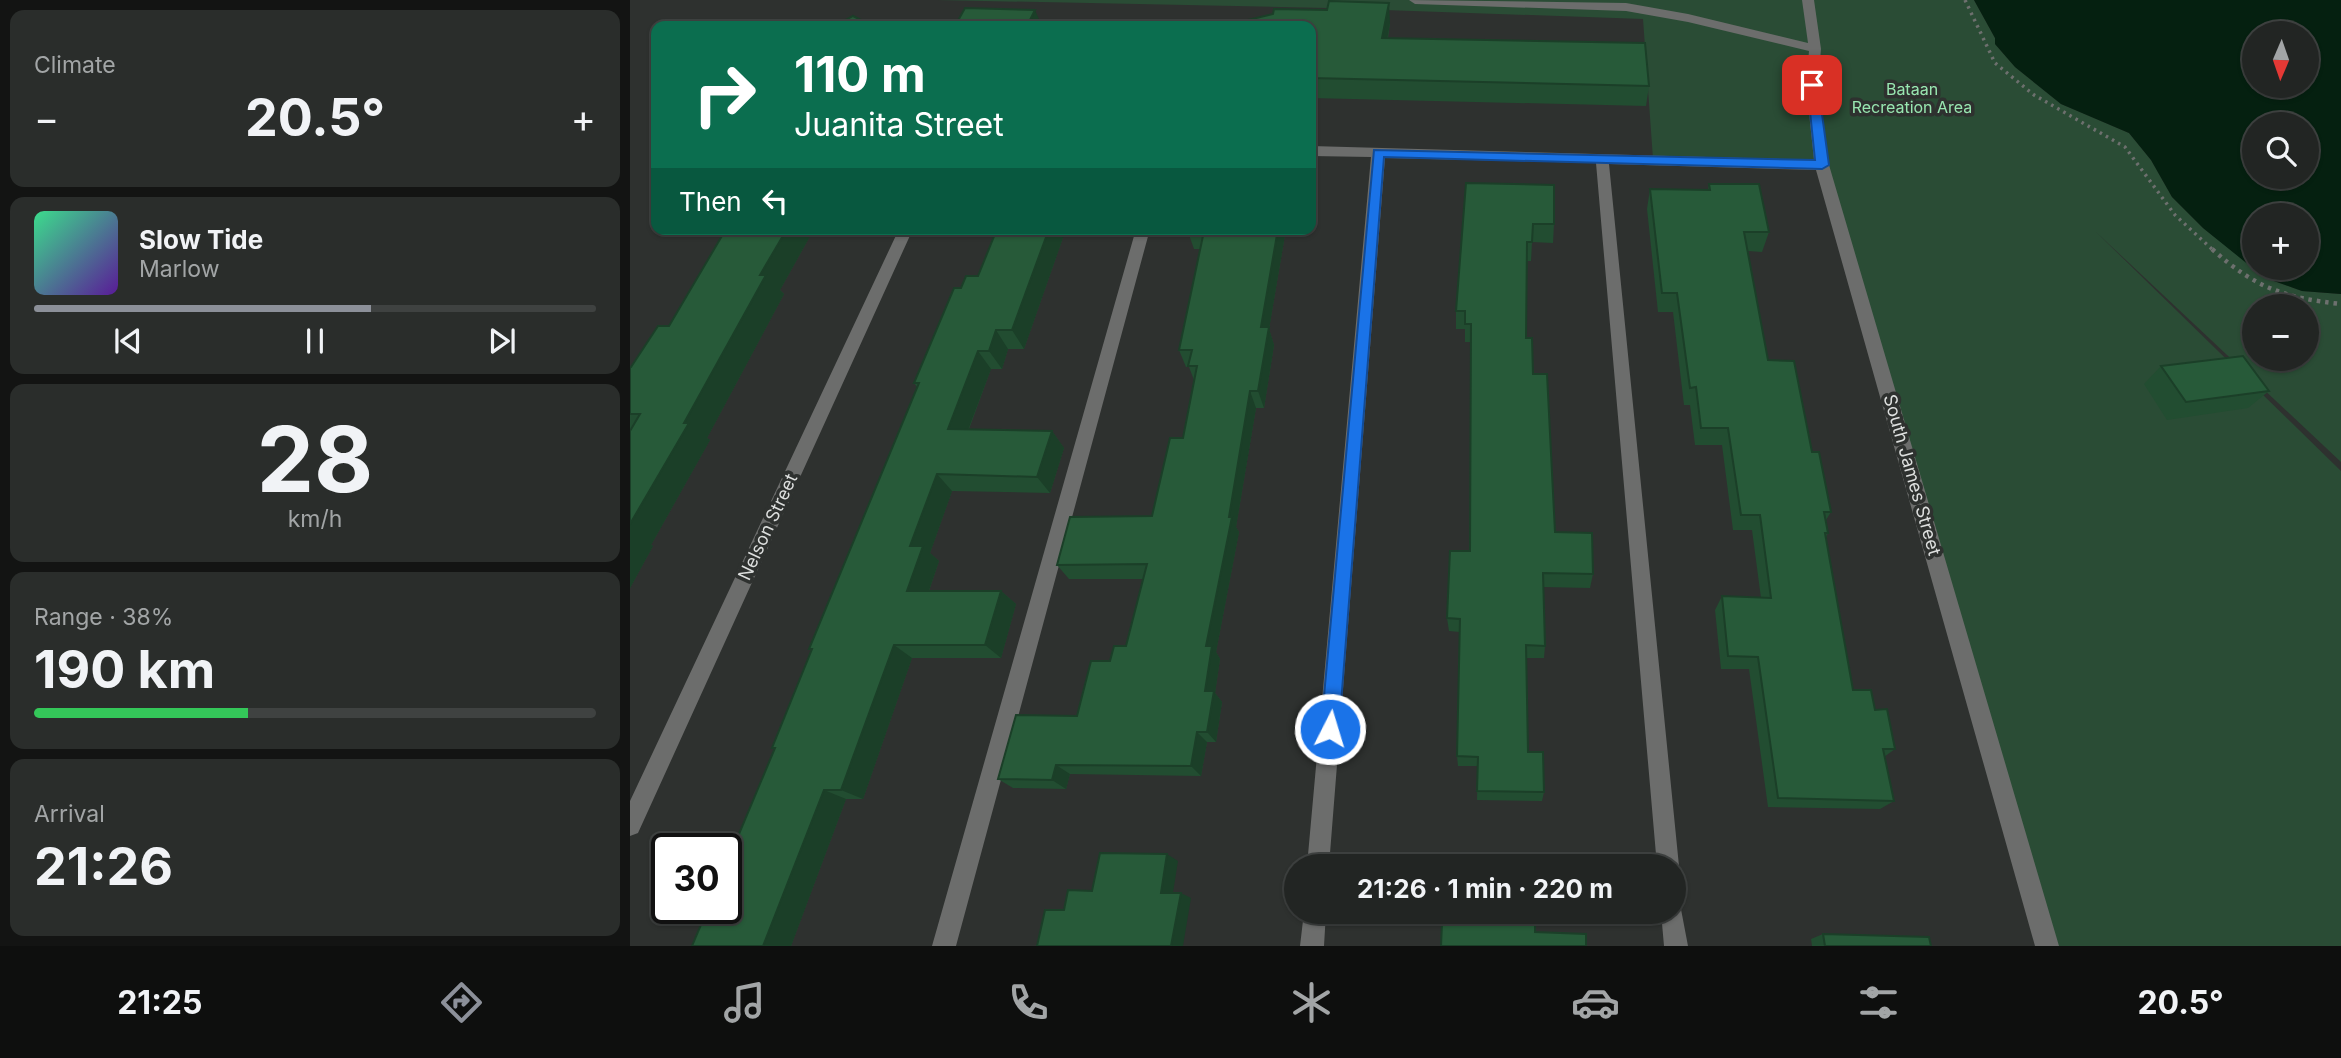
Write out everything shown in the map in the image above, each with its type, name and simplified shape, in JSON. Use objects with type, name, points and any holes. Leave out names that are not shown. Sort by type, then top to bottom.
[{"type":"street","points":[[1415,0],[1626,7],[1688,18],[1815,50]]},
{"type":"street","name":"South James Street","points":[[1808,0],[1815,50],[1812,85],[1822,165],[2047,946]]},
{"type":"street","points":[[1316,151],[1822,165]]},
{"type":"street","points":[[1319,854],[1378,153]]},
{"type":"street","points":[[1602,158],[1667,854]]},
{"type":"street","name":"Nelson Street","points":[[630,825],[903,235]]},
{"type":"street","points":[[944,946],[1141,235]]},
{"type":"street","points":[[1312,946],[1314,924]]},
{"type":"street","points":[[1673,924],[1676,946]]},
{"type":"path","points":[[1965,0],[1995,64],[2034,95],[2125,147],[2175,215],[2221,257],[2271,291],[2297,299],[2341,304]]},
{"type":"green space","name":"Bataan Recreation Area","points":[[937,0],[1974,0],[1995,38],[1995,44],[2015,67],[2061,104],[2129,133],[2151,160],[2172,197],[2203,228],[2242,259],[2242,280],[2272,280],[2302,291],[2341,294],[2341,462],[2244,371],[2319,371],[2319,294],[2242,294],[2242,369],[2095,231],[2341,471],[2341,946],[2047,946],[1822,165],[1653,159],[1643,19],[1328,8]]},
{"type":"shaded area","points":[[1974,0],[2341,0],[2341,294],[2302,291],[2272,280],[2319,280],[2319,203],[2242,203],[2242,260],[2203,228],[2172,197],[2151,160],[2129,133],[2061,104],[2015,67],[1995,44],[1995,38]]},
{"type":"building","points":[[1329,1],[1389,3],[1382,38],[1645,43],[1649,86],[1316,78],[1316,21],[1246,21],[1273,14],[1274,9],[1327,10]]},
{"type":"building","points":[[965,8],[1035,10],[1030,21],[958,21]]},
{"type":"building","points":[[853,16],[863,21],[844,21]]},
{"type":"building","points":[[1466,183],[1554,185],[1554,224],[1533,224],[1532,242],[1527,242],[1526,338],[1532,338],[1533,374],[1547,374],[1555,532],[1592,533],[1593,574],[1543,573],[1545,646],[1526,645],[1528,752],[1543,752],[1544,792],[1477,791],[1478,757],[1457,756],[1460,619],[1447,618],[1450,551],[1470,551],[1471,324],[1465,324],[1465,311],[1456,311]]},
{"type":"building","points":[[1709,184],[1759,184],[1769,232],[1744,232],[1768,360],[1794,361],[1812,452],[1819,452],[1831,512],[1824,512],[1828,533],[1825,533],[1853,690],[1871,690],[1875,710],[1887,709],[1895,749],[1883,749],[1894,801],[1778,798],[1758,657],[1728,656],[1722,596],[1771,598],[1760,515],[1741,515],[1728,428],[1701,428],[1696,387],[1690,388],[1677,293],[1662,293],[1650,189],[1710,190]]},
{"type":"building","points":[[722,235],[783,235],[760,275],[766,275],[684,423],[689,423],[630,524],[630,431],[640,414],[630,414],[630,367],[658,326],[669,326]]},
{"type":"building","points":[[995,235],[1047,235],[1012,330],[996,330],[989,351],[978,351],[948,429],[1052,431],[1037,477],[937,474],[910,546],[923,546],[907,591],[1001,591],[985,645],[894,645],[841,790],[824,790],[763,946],[692,946],[701,924],[742,924],[742,833],[739,833],[775,748],[772,748],[812,649],[809,649],[919,383],[914,383],[954,288],[961,288],[966,276],[978,276]]},
{"type":"building","points":[[1203,235],[1277,235],[1261,327],[1269,327],[1258,391],[1250,391],[1229,517],[1232,517],[1206,646],[1212,646],[1205,691],[1214,691],[1207,732],[1197,732],[1191,766],[1056,765],[1052,780],[998,779],[1016,715],[1077,716],[1091,661],[1110,661],[1114,646],[1126,646],[1147,564],[1057,565],[1070,517],[1152,516],[1170,438],[1183,438],[1197,366],[1188,366],[1192,350],[1179,350]]},
{"type":"building","points":[[2242,356],[2242,371],[2254,371],[2269,391],[2186,402],[2161,366]]},
{"type":"building","points":[[1100,853],[1167,854],[1161,893],[1181,893],[1171,946],[1037,946],[1045,910],[1064,910],[1068,890],[1092,891]]},
{"type":"building","points":[[1442,924],[1535,924],[1535,932],[1586,934],[1586,946],[1441,946]]},
{"type":"building","points":[[1823,934],[1929,937],[1931,946],[1825,946]]},
{"type":"route","points":[[1330,729],[1378,153],[1822,165],[1812,85]]}]
